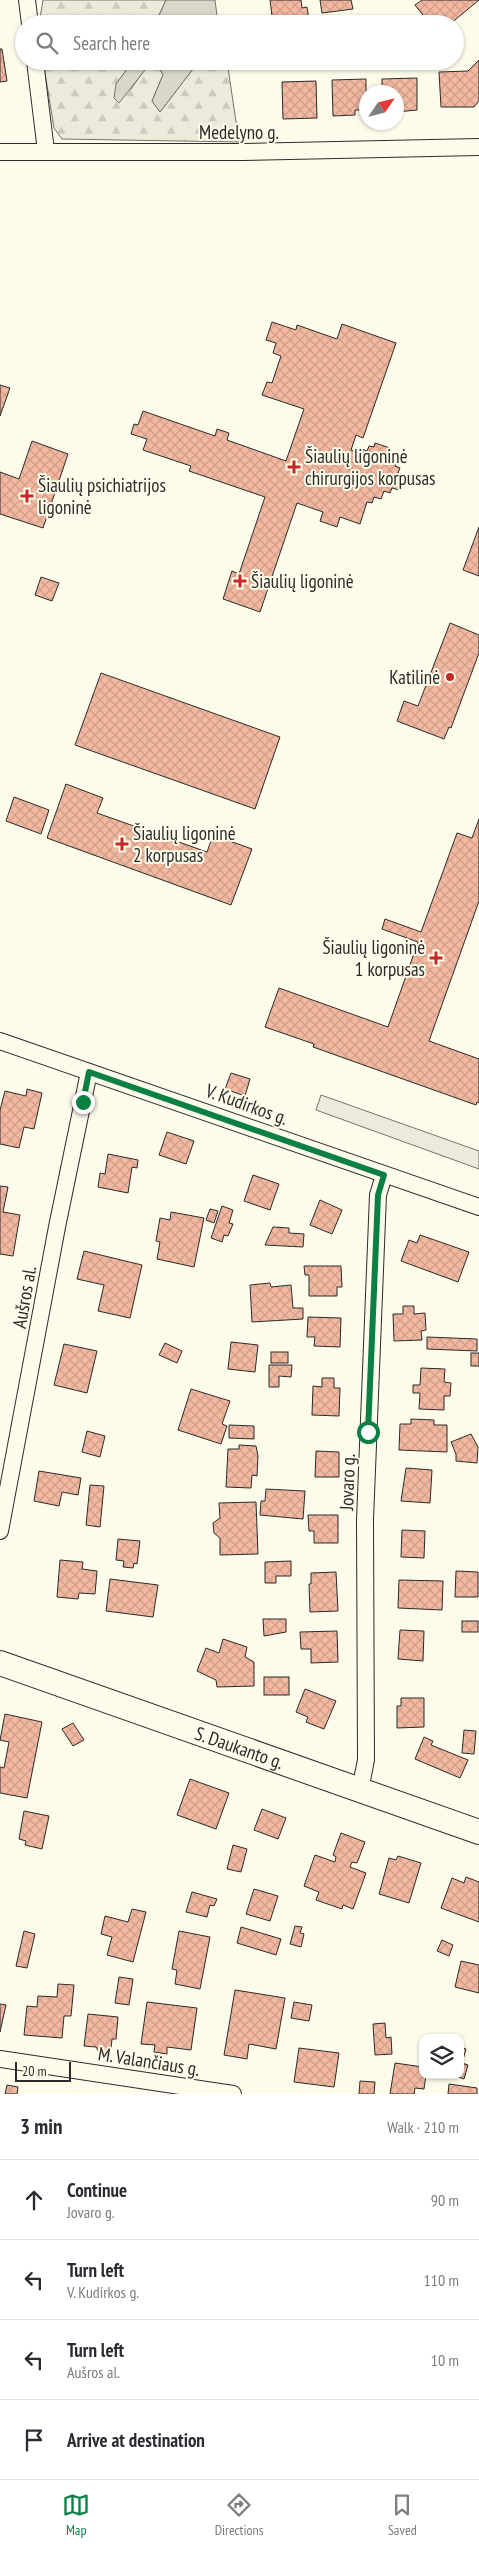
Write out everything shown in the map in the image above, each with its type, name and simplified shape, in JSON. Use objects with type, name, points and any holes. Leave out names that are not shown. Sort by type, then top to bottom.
[{"type":"main road","name":"S. Daukanto g.","points":[[0,1663],[479,1832]]},
{"type":"street","points":[[27,0],[29,15]]},
{"type":"street","points":[[36,70],[46,151]]},
{"type":"street","name":"Medelyno g.","points":[[0,152],[243,152],[479,147]]},
{"type":"street","name":"V. Kudirkos g.","points":[[0,1041],[479,1207]]},
{"type":"street","name":"Aušros al.","points":[[0,1531],[57,1227],[89,1072]]},
{"type":"street","name":"Jovaro g.","points":[[360,1790],[366,1760],[365,1520],[378,1195],[384,1175]]},
{"type":"street","name":"M. Valančiaus g.","points":[[0,2059],[233,2094]]},
{"type":"green space","points":[[43,0],[166,0],[159,15],[40,15]]},
{"type":"green space","points":[[44,70],[126,70],[116,84],[131,89],[144,70],[160,70],[163,75],[152,101],[160,112],[192,70],[228,70],[239,142],[62,139],[54,128]]},
{"type":"shaded area","points":[[166,0],[215,0],[217,15],[159,15]]},
{"type":"shaded area","points":[[126,70],[145,70],[119,103],[114,98],[116,84]]},
{"type":"shaded area","points":[[160,70],[192,70],[160,112],[152,101],[163,75]]},
{"type":"shaded area","points":[[321,1095],[479,1151],[479,1169],[316,1110]]},
{"type":"building","points":[[270,0],[301,0],[302,8],[307,7],[308,15],[272,15]]},
{"type":"building","points":[[320,0],[351,0],[353,9],[322,13]]},
{"type":"building","points":[[422,0],[479,0],[461,15],[423,15],[415,5]]},
{"type":"building","points":[[0,49],[2,49],[7,81],[0,82]]},
{"type":"building","points":[[479,60],[479,101],[474,107],[441,107],[439,72],[468,71]]},
{"type":"building","points":[[417,78],[417,110],[404,111],[404,85],[382,85],[382,79]]},
{"type":"building","points":[[366,79],[366,85],[359,85],[359,110],[355,110],[355,115],[333,116],[332,80]]},
{"type":"building","points":[[316,81],[317,118],[283,119],[282,82]]},
{"type":"building","name":"Šiaulių ligoninė chirurgijos korpusas","points":[[272,322],[296,330],[297,325],[337,339],[342,324],[396,343],[363,438],[356,435],[351,450],[360,453],[362,449],[367,451],[369,446],[374,447],[375,443],[390,448],[388,454],[394,455],[392,460],[396,462],[395,466],[400,468],[398,473],[404,475],[399,490],[392,488],[390,493],[384,491],[381,499],[374,497],[372,503],[367,502],[360,524],[340,517],[337,527],[320,521],[323,512],[297,503],[260,612],[223,599],[232,571],[239,574],[265,497],[189,471],[191,466],[143,450],[147,439],[131,434],[134,424],[138,425],[143,411],[215,436],[217,429],[229,433],[227,440],[286,461],[304,409],[262,395],[267,382],[272,383],[281,356],[273,353],[276,343],[266,340]]},
{"type":"building","points":[[0,385],[10,388],[0,416]]},
{"type":"building","name":"Šiaulių psichiatrijos ligoninė","points":[[32,441],[68,454],[43,528],[0,514],[0,472],[19,479]]},
{"type":"building","points":[[479,527],[479,576],[463,570]]},
{"type":"building","points":[[41,577],[59,583],[52,601],[35,595]]},
{"type":"building","name":"Katilinė","points":[[450,623],[479,635],[479,653],[451,728],[449,727],[444,739],[397,721],[404,701],[418,706]]},
{"type":"building","points":[[101,673],[280,737],[255,809],[75,745]]},
{"type":"building","name":"Šiaulių ligoninė 2 korpusas","points":[[66,784],[103,798],[97,813],[207,852],[213,835],[252,849],[231,905],[47,838]]},
{"type":"building","points":[[14,797],[49,810],[41,834],[6,821]]},
{"type":"building","name":"Šiaulių ligoninė 1 korpusas","points":[[479,819],[479,901],[429,1041],[479,1059],[479,1103],[477,1102],[476,1105],[313,1047],[314,1044],[265,1027],[279,988],[388,1027],[418,942],[382,929],[385,919],[421,932],[457,833],[472,838]]},
{"type":"building","points":[[231,1073],[250,1079],[245,1096],[225,1089]]},
{"type":"building","points":[[27,1089],[42,1093],[34,1129],[24,1127],[19,1148],[0,1144],[0,1110],[5,1091],[26,1096]]},
{"type":"building","points":[[167,1132],[194,1141],[186,1164],[159,1155]]},
{"type":"building","points":[[108,1154],[138,1160],[137,1168],[132,1167],[128,1193],[98,1187],[100,1173],[105,1174]]},
{"type":"building","points":[[253,1175],[279,1184],[270,1210],[244,1201]]},
{"type":"building","points":[[0,1186],[8,1187],[3,1212],[20,1215],[13,1256],[0,1254]]},
{"type":"building","points":[[320,1200],[342,1210],[332,1234],[310,1225]]},
{"type":"building","points":[[222,1206],[233,1210],[229,1223],[233,1224],[228,1236],[224,1235],[222,1242],[211,1238]]},
{"type":"building","points":[[210,1209],[218,1211],[214,1223],[206,1220]]},
{"type":"building","points":[[171,1212],[204,1218],[194,1267],[157,1259],[160,1242],[156,1241],[160,1218],[170,1220]]},
{"type":"building","points":[[273,1227],[289,1228],[289,1233],[304,1234],[303,1247],[265,1245]]},
{"type":"building","points":[[420,1235],[469,1252],[458,1282],[401,1261],[409,1240],[417,1243]]},
{"type":"building","points":[[84,1251],[142,1265],[130,1318],[98,1311],[104,1285],[77,1279]]},
{"type":"building","points":[[304,1266],[341,1266],[342,1287],[337,1287],[337,1296],[309,1296],[309,1275],[305,1275]]},
{"type":"building","points":[[270,1283],[271,1287],[291,1285],[293,1308],[303,1308],[303,1319],[252,1322],[250,1285]]},
{"type":"building","points":[[403,1306],[414,1306],[414,1314],[425,1313],[426,1330],[421,1331],[422,1340],[394,1341],[393,1314],[403,1314]]},
{"type":"building","points":[[308,1317],[341,1318],[340,1347],[314,1346],[315,1337],[307,1337]]},
{"type":"building","points":[[427,1337],[477,1339],[477,1351],[427,1349]]},
{"type":"building","points":[[231,1342],[258,1345],[255,1372],[228,1369]]},
{"type":"building","points":[[165,1343],[182,1351],[177,1363],[159,1355]]},
{"type":"building","points":[[64,1344],[97,1351],[87,1393],[54,1385]]},
{"type":"building","points":[[271,1352],[288,1352],[288,1363],[271,1363]]},
{"type":"building","points":[[471,1353],[479,1353],[479,1366],[471,1366]]},
{"type":"building","points":[[269,1365],[292,1365],[291,1377],[279,1376],[279,1387],[269,1387]]},
{"type":"building","points":[[421,1368],[445,1369],[444,1382],[451,1383],[450,1396],[444,1396],[444,1410],[419,1409],[420,1393],[413,1393],[413,1385],[420,1385]]},
{"type":"building","points":[[322,1378],[334,1378],[334,1388],[340,1388],[339,1416],[312,1415],[313,1386],[322,1387]]},
{"type":"building","points":[[191,1389],[230,1401],[222,1424],[227,1426],[221,1444],[178,1430]]},
{"type":"building","points":[[411,1419],[434,1420],[434,1425],[447,1425],[447,1452],[399,1450],[400,1424],[411,1424]]},
{"type":"building","points":[[229,1425],[254,1426],[254,1439],[229,1438]]},
{"type":"building","points":[[87,1431],[105,1436],[100,1457],[82,1452]]},
{"type":"building","points":[[471,1434],[478,1447],[477,1463],[456,1461],[456,1454],[451,1442]]},
{"type":"building","points":[[239,1445],[256,1446],[258,1456],[257,1476],[252,1475],[251,1488],[226,1487],[228,1449],[239,1449]]},
{"type":"building","points":[[316,1451],[339,1452],[339,1477],[315,1477]]},
{"type":"building","points":[[406,1468],[432,1470],[430,1503],[401,1501]]},
{"type":"building","points":[[39,1471],[81,1478],[78,1495],[62,1492],[59,1506],[34,1501]]},
{"type":"building","points":[[90,1485],[104,1486],[100,1527],[86,1525]]},
{"type":"building","points":[[266,1489],[305,1491],[303,1519],[260,1515],[261,1501],[265,1501]]},
{"type":"building","points":[[256,1502],[258,1554],[220,1555],[220,1538],[214,1533],[213,1523],[220,1518],[219,1503]]},
{"type":"building","points":[[308,1515],[338,1515],[338,1543],[314,1543],[314,1531],[309,1531]]},
{"type":"building","points":[[402,1530],[425,1531],[424,1558],[401,1557]]},
{"type":"building","points":[[118,1539],[140,1541],[137,1564],[134,1563],[133,1568],[123,1567],[124,1561],[116,1560]]},
{"type":"building","points":[[60,1560],[83,1562],[82,1569],[97,1571],[95,1594],[79,1593],[78,1599],[57,1597]]},
{"type":"building","points":[[291,1561],[291,1576],[276,1576],[276,1583],[265,1583],[265,1562]]},
{"type":"building","points":[[456,1571],[478,1572],[478,1597],[455,1597]]},
{"type":"building","points":[[336,1572],[338,1611],[310,1612],[309,1584],[311,1584],[311,1573]]},
{"type":"building","points":[[110,1579],[158,1585],[153,1617],[106,1611]]},
{"type":"building","points":[[399,1580],[443,1581],[442,1610],[398,1608]]},
{"type":"building","points":[[263,1619],[286,1619],[286,1632],[264,1636]]},
{"type":"building","points":[[462,1621],[478,1621],[478,1632],[462,1632]]},
{"type":"building","points":[[400,1630],[424,1631],[423,1661],[398,1659]]},
{"type":"building","points":[[337,1631],[338,1662],[311,1663],[311,1649],[301,1649],[300,1632]]},
{"type":"building","points":[[223,1639],[247,1647],[245,1657],[254,1662],[254,1686],[217,1687],[216,1680],[197,1671],[206,1648],[219,1653]]},
{"type":"building","points":[[264,1677],[289,1677],[289,1695],[264,1695]]},
{"type":"building","points":[[305,1689],[336,1701],[324,1729],[306,1722],[308,1717],[296,1712]]},
{"type":"building","points":[[401,1698],[424,1698],[424,1727],[397,1728],[397,1706],[401,1706]]},
{"type":"building","points":[[5,1714],[42,1722],[27,1798],[0,1793],[0,1767],[4,1768],[9,1742],[0,1740]]},
{"type":"building","points":[[73,1723],[84,1740],[73,1746],[62,1729]]},
{"type":"building","points":[[464,1730],[476,1731],[474,1754],[462,1753]]},
{"type":"building","points":[[424,1737],[433,1741],[431,1745],[468,1760],[460,1778],[415,1759]]},
{"type":"building","points":[[190,1779],[229,1793],[216,1829],[177,1815]]},
{"type":"building","points":[[262,1809],[286,1818],[278,1839],[254,1830]]},
{"type":"building","points":[[24,1811],[49,1816],[42,1849],[25,1845],[26,1841],[19,1839]]},
{"type":"building","points":[[341,1833],[365,1842],[357,1863],[352,1862],[350,1867],[366,1873],[353,1909],[343,1905],[342,1909],[316,1900],[319,1892],[304,1886],[315,1855],[335,1862],[336,1857],[333,1855]]},
{"type":"building","points":[[233,1845],[247,1849],[241,1872],[227,1869]]},
{"type":"building","points":[[398,1856],[421,1863],[409,1903],[379,1894],[389,1858],[396,1860]]},
{"type":"building","points":[[466,1877],[479,1882],[479,1922],[441,1908],[452,1878],[464,1883]]},
{"type":"building","points":[[254,1889],[278,1896],[270,1921],[246,1914]]},
{"type":"building","points":[[192,1892],[217,1899],[214,1906],[210,1905],[207,1917],[186,1912]]},
{"type":"building","points":[[132,1909],[146,1912],[133,1962],[107,1955],[112,1937],[101,1934],[105,1916],[128,1922]]},
{"type":"building","points":[[295,1926],[302,1927],[300,1933],[304,1934],[301,1947],[290,1944]]},
{"type":"building","points":[[241,1927],[281,1939],[276,1955],[237,1943]]},
{"type":"building","points":[[24,1931],[35,1934],[27,1968],[16,1966]]},
{"type":"building","points":[[179,1931],[210,1937],[200,1989],[175,1984],[177,1970],[172,1969]]},
{"type":"building","points":[[442,1940],[453,1945],[449,1956],[437,1951]]},
{"type":"building","points":[[461,1961],[479,1965],[479,1993],[455,1987]]},
{"type":"building","points":[[119,1977],[133,1979],[129,2005],[115,2003]]},
{"type":"building","points":[[58,1984],[74,1985],[71,2016],[64,2016],[62,2038],[24,2035],[27,2006],[37,2007],[38,1996],[57,1997]]},
{"type":"building","points":[[235,1990],[285,1998],[276,2049],[249,2044],[247,2059],[224,2055]]},
{"type":"building","points":[[147,2002],[197,2008],[191,2050],[167,2047],[167,2054],[154,2052],[155,2045],[141,2044]]},
{"type":"building","points":[[294,2002],[312,2005],[309,2021],[291,2018]]},
{"type":"building","points":[[0,2004],[6,2005],[0,2032]]},
{"type":"building","points":[[88,2014],[118,2017],[116,2039],[112,2039],[111,2048],[103,2054],[96,2047],[84,2046]]},
{"type":"building","points":[[385,2023],[386,2038],[391,2037],[392,2054],[375,2055],[373,2024]]},
{"type":"building","points":[[299,2048],[339,2053],[334,2087],[294,2082]]},
{"type":"building","points":[[395,2063],[419,2066],[419,2079],[425,2079],[424,2089],[415,2088],[414,2094],[390,2094]]},
{"type":"building","points":[[464,2064],[468,2065],[464,2079]]},
{"type":"building","points":[[360,2081],[375,2082],[374,2094],[359,2094]]},
{"type":"building","points":[[449,2084],[477,2088],[477,2094],[448,2094]]},
{"type":"building","points":[[7,2085],[18,2087],[17,2094],[5,2094]]},
{"type":"place","name":"Šiaulių ligoninė chirurgijos korpusas","points":[[294,467]]},
{"type":"place","name":"Šiaulių psichiatrijos ligoninė","points":[[27,496]]},
{"type":"place","name":"Šiaulių ligoninė","points":[[240,581]]},
{"type":"place","name":"Katilinė","points":[[450,677]]},
{"type":"place","name":"Šiaulių ligoninė 2 korpusas","points":[[122,844]]},
{"type":"place","name":"Šiaulių ligoninė 1 korpusas","points":[[436,958]]},
{"type":"route","points":[[83,1102],[89,1072],[199,1108],[384,1175],[378,1195],[368,1432]]}]
